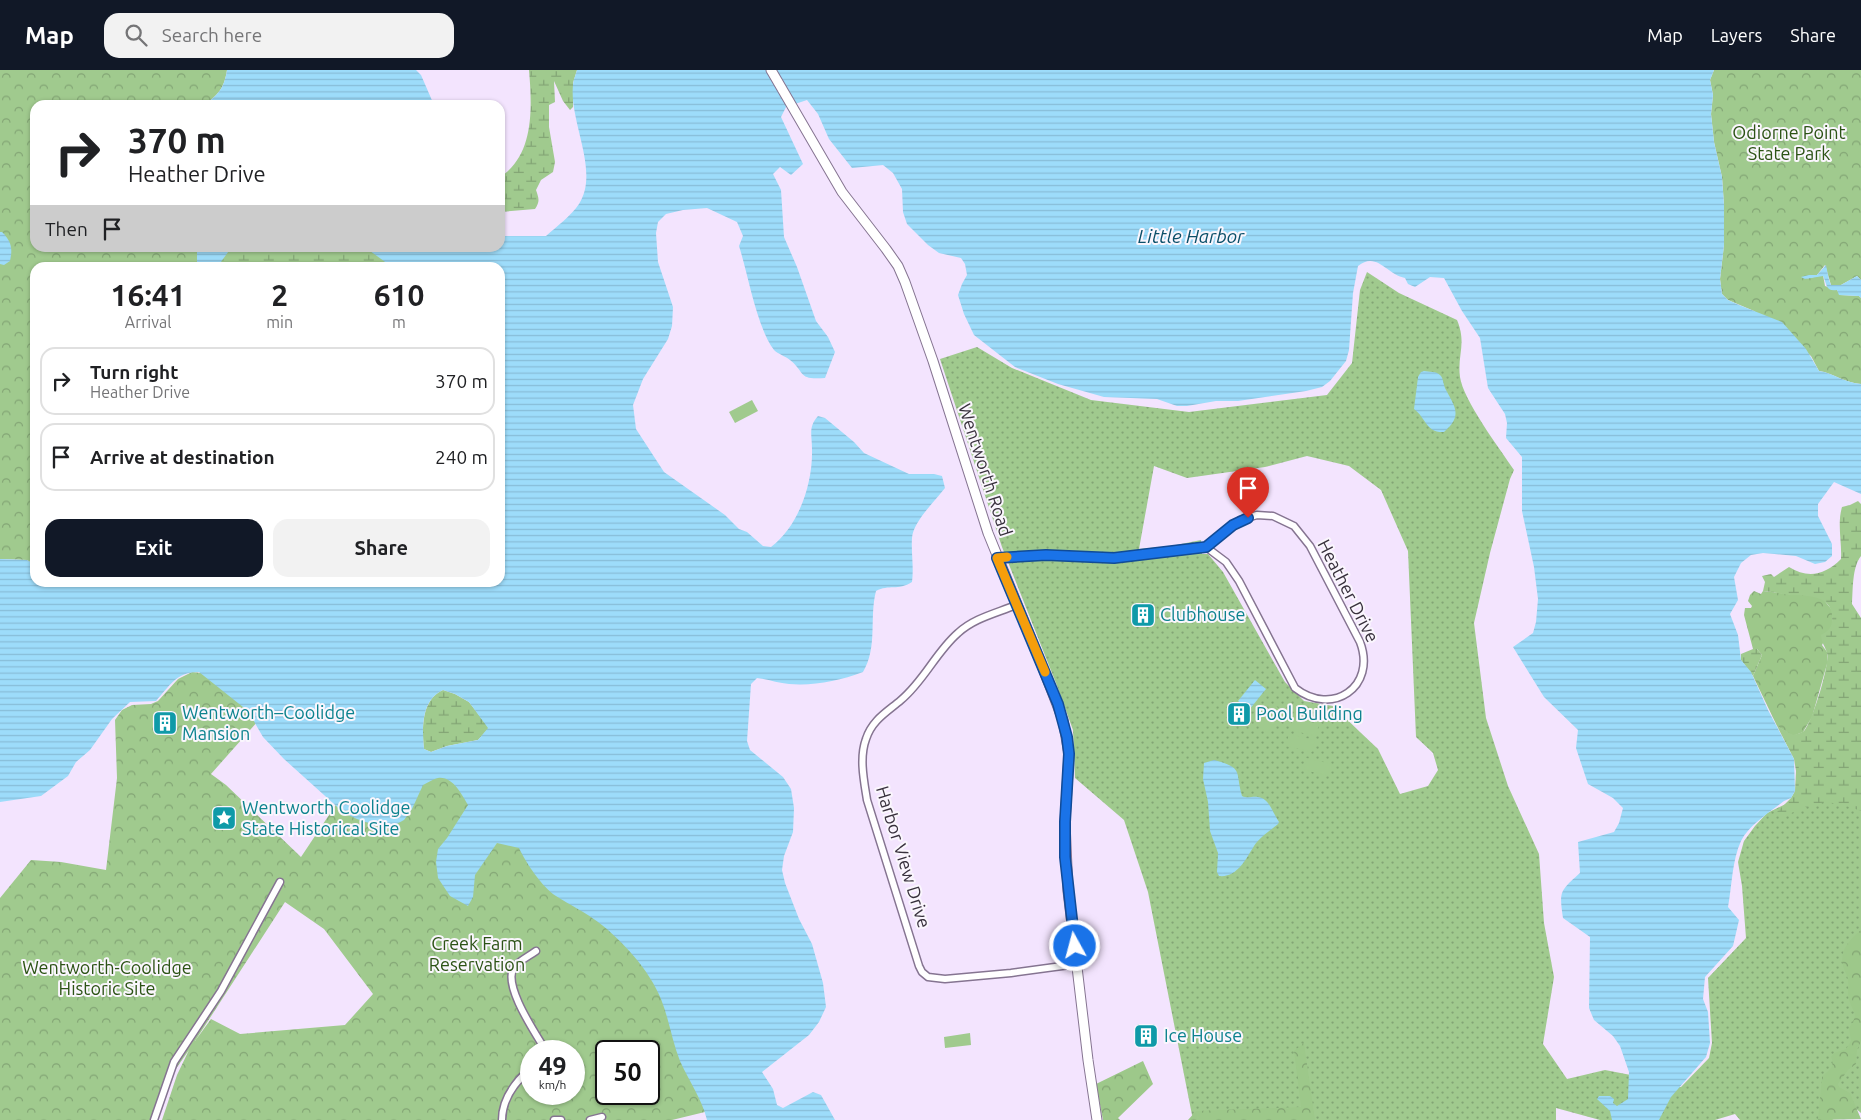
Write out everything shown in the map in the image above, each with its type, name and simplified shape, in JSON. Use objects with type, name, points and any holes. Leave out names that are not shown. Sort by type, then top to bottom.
[{"type":"main road","name":"Wentworth Road","points":[[771,70],[842,192],[898,266],[929,350],[997,558],[1058,704],[1067,737],[1069,754],[1065,822],[1065,857],[1068,891],[1097,1120]]},
{"type":"street","name":"Heather Drive","points":[[1257,515],[1273,516],[1297,529],[1310,546],[1331,584],[1363,650],[1365,659],[1362,676],[1354,689],[1341,697],[1319,700],[1302,694],[1295,688],[1239,580],[1226,562],[1206,547],[1233,525],[1257,515]]},
{"type":"street","points":[[997,558],[1046,555],[1114,558],[1206,547]]},
{"type":"street","name":"Harbor View Drive","points":[[1016,605],[994,612],[958,632],[913,689],[874,724],[865,740],[863,757],[867,800],[919,966],[928,977],[945,980],[1077,964]]},
{"type":"street","points":[[154,1120],[174,1062],[221,990],[280,882]]},
{"type":"street","points":[[536,952],[515,966],[511,974],[511,980],[514,993],[540,1040]]},
{"type":"street","points":[[502,1120],[503,1109],[508,1097],[520,1079]]},
{"type":"street","points":[[590,1120],[602,1117]]},
{"type":"street","points":[[554,1120],[562,1120]]},
{"type":"green space","points":[[0,70],[227,70],[220,90],[211,100],[30,100],[30,252],[197,252],[197,262],[30,262],[30,562],[27,560],[0,559]]},
{"type":"green space","points":[[529,70],[577,70],[573,83],[573,107],[570,110],[563,101],[554,81],[555,102],[549,105],[549,127],[555,162],[553,172],[541,180],[536,190],[538,204],[535,209],[505,212],[505,173],[520,156],[525,143],[529,129],[531,99]]},
{"type":"green space","name":"Odiorne Point State Park","points":[[1714,70],[1861,70],[1861,280],[1857,276],[1841,285],[1831,285],[1825,265],[1817,275],[1805,279],[1823,275],[1825,286],[1837,290],[1840,295],[1859,296],[1861,298],[1861,384],[1819,371],[1811,356],[1754,311],[1728,300],[1722,294],[1720,279],[1724,245],[1724,205],[1722,177],[1714,142],[1711,114],[1713,95],[1710,80]]},
{"type":"green space","points":[[197,252],[428,252],[444,262],[197,262]]},
{"type":"green space","points":[[1367,272],[1399,293],[1457,320],[1462,343],[1459,369],[1463,387],[1475,411],[1514,470],[1490,553],[1474,623],[1486,718],[1508,786],[1539,854],[1544,923],[1554,977],[1543,1044],[1567,1079],[1605,1070],[1636,1076],[1674,1087],[1681,1087],[1709,1058],[1712,1043],[1708,978],[1746,938],[1738,862],[1744,841],[1767,813],[1794,800],[1830,797],[1861,808],[1861,1113],[1853,1106],[1832,1120],[1740,1120],[1735,1114],[1715,1120],[1600,1120],[1556,1108],[1556,1120],[1193,1120],[1148,892],[1124,820],[1075,778],[1073,730],[1002,547],[940,359],[977,347],[1012,368],[1091,400],[1189,412],[1327,395],[1352,363],[1360,290]],"holes":[[[1307,456],[1349,466],[1381,490],[1408,551],[1416,737],[1433,753],[1438,770],[1428,786],[1400,794],[1378,749],[1333,706],[1304,701],[1285,682],[1223,572],[1208,554],[1202,554],[1201,540],[1171,546],[1139,549],[1154,466],[1187,478],[1265,467]]]},
{"type":"green space","points":[[752,400],[758,411],[735,423],[729,412]]},
{"type":"green space","points":[[1858,501],[1861,504],[1861,556],[1854,572],[1852,604],[1861,618],[1861,811],[1839,804],[1822,803],[1814,804],[1785,816],[1777,812],[1791,798],[1795,791],[1796,771],[1794,759],[1777,726],[1793,735],[1804,731],[1807,726],[1820,693],[1826,669],[1827,653],[1821,635],[1830,627],[1832,616],[1828,604],[1819,598],[1763,591],[1765,582],[1762,576],[1771,574],[1774,577],[1789,567],[1796,571],[1810,574],[1829,569],[1841,559],[1840,526],[1842,507]]},
{"type":"green space","points":[[1754,591],[1761,594],[1763,591],[1816,596],[1824,600],[1832,610],[1833,624],[1822,645],[1827,652],[1827,664],[1812,717],[1803,732],[1793,736],[1777,726],[1753,676],[1762,655],[1757,649],[1753,649],[1744,615],[1745,608],[1751,608],[1752,606],[1748,601]]},
{"type":"green space","points":[[1757,649],[1762,655],[1753,676],[1741,660],[1741,654]]},
{"type":"green space","points":[[192,672],[202,673],[251,712],[257,722],[211,774],[226,785],[301,857],[343,794],[433,763],[510,838],[645,957],[709,1111],[672,1120],[162,1120],[177,1075],[189,1050],[173,1073],[155,1120],[0,1120],[0,898],[31,860],[61,862],[106,870],[117,778],[115,720],[122,710],[132,705],[151,704],[158,701],[178,679]],"holes":[[[285,902],[324,929],[373,994],[345,1025],[240,1034],[211,1019],[195,1041]]]},
{"type":"green space","points":[[443,690],[469,702],[489,728],[478,740],[447,746],[431,752],[424,749],[424,715],[430,700]]},
{"type":"green space","points":[[1274,705],[1284,712],[1267,733],[1257,725]]},
{"type":"green space","points":[[1293,718],[1319,724],[1316,736],[1290,730]]},
{"type":"green space","points":[[1289,734],[1315,740],[1312,752],[1286,746]]},
{"type":"green space","points":[[1306,758],[1332,764],[1330,776],[1304,770]]},
{"type":"green space","points":[[1861,930],[1861,1041],[1857,1050],[1856,1064],[1848,1070],[1838,1084],[1839,1087],[1850,1093],[1861,1119],[1818,1120],[1822,1077],[1833,1064],[1831,1057],[1834,1053],[1846,1049],[1851,1041],[1849,1028],[1855,1014],[1848,997],[1848,979],[1842,960],[1846,945]]},
{"type":"green space","points":[[970,1033],[971,1045],[945,1048],[944,1037]]},
{"type":"green space","points":[[1304,1043],[1315,1120],[1188,1120],[1196,1111],[1301,1107],[1294,1051]]},
{"type":"green space","points":[[1143,1061],[1153,1084],[1118,1118],[1120,1120],[1103,1120],[1096,1084]]},
{"type":"water","points":[[227,70],[416,70],[421,75],[432,100],[211,100],[220,90]]},
{"type":"water","name":"Little Harbor","points":[[577,70],[1714,70],[1710,80],[1713,95],[1711,114],[1714,142],[1722,177],[1724,205],[1724,245],[1720,279],[1722,294],[1728,300],[1782,322],[1806,349],[1819,371],[1861,384],[1861,494],[1834,482],[1818,504],[1818,516],[1832,544],[1832,556],[1825,562],[1815,564],[1796,556],[1763,553],[1751,555],[1741,563],[1734,577],[1738,600],[1730,614],[1738,635],[1741,660],[1751,672],[1768,710],[1794,759],[1795,791],[1791,798],[1784,801],[1754,824],[1738,848],[1728,907],[1739,920],[1733,946],[1705,977],[1703,999],[1708,1012],[1710,1043],[1706,1057],[1671,1097],[1659,1120],[1612,1120],[1610,1111],[1597,1099],[1599,1096],[1610,1096],[1614,1099],[1613,1103],[1617,1106],[1628,1099],[1629,1072],[1620,1046],[1613,1036],[1594,1020],[1589,1008],[1590,937],[1563,918],[1561,897],[1568,884],[1580,873],[1578,842],[1614,832],[1619,823],[1623,808],[1613,798],[1588,784],[1576,748],[1578,730],[1544,697],[1513,647],[1533,633],[1538,599],[1534,567],[1522,511],[1522,457],[1506,438],[1507,423],[1505,414],[1488,388],[1480,338],[1462,311],[1444,278],[1430,277],[1415,287],[1408,284],[1405,278],[1376,262],[1365,262],[1358,266],[1353,293],[1349,350],[1346,361],[1330,381],[1322,387],[1238,401],[1216,401],[1187,406],[1177,406],[1157,399],[1104,397],[1058,384],[1015,367],[974,335],[958,295],[967,275],[965,264],[961,258],[939,253],[907,224],[903,212],[902,189],[893,173],[883,165],[852,168],[829,139],[818,114],[807,100],[786,107],[781,117],[803,164],[791,175],[780,167],[773,174],[781,190],[784,237],[816,321],[828,337],[835,352],[825,378],[810,378],[803,375],[790,360],[774,350],[768,340],[758,315],[739,246],[743,236],[737,222],[707,208],[683,210],[666,214],[658,222],[656,233],[658,262],[673,307],[672,326],[668,339],[643,379],[633,405],[636,429],[664,472],[725,515],[739,529],[747,532],[763,546],[771,547],[781,538],[797,516],[810,476],[812,462],[811,431],[818,416],[825,418],[854,442],[864,453],[909,474],[934,474],[942,476],[945,488],[930,505],[913,532],[912,582],[907,585],[876,591],[872,643],[868,662],[863,672],[845,678],[817,683],[789,684],[757,678],[751,684],[747,741],[750,750],[783,777],[791,789],[794,808],[793,832],[784,856],[782,870],[799,919],[812,944],[823,983],[826,1007],[819,1022],[809,1035],[762,1072],[773,1089],[777,1105],[783,1108],[813,1092],[821,1095],[835,1120],[707,1120],[699,1097],[680,1061],[661,999],[643,967],[607,929],[545,887],[519,848],[497,843],[475,875],[473,897],[468,906],[450,896],[438,878],[436,862],[438,849],[468,805],[453,783],[443,778],[438,778],[423,785],[412,809],[404,820],[393,826],[377,826],[357,819],[344,813],[284,759],[263,737],[248,711],[199,672],[185,674],[174,680],[156,701],[130,702],[112,719],[90,750],[76,762],[68,776],[41,796],[0,802],[0,559],[27,560],[30,562],[30,587],[505,587],[505,262],[385,262],[371,252],[505,252],[505,236],[546,236],[576,208],[585,191],[585,162],[575,115],[573,83]],"holes":[[[443,690],[469,702],[488,728],[478,740],[447,746],[431,752],[424,749],[424,715],[430,700]]]},
{"type":"water","points":[[0,232],[7,238],[11,248],[10,261],[4,265],[0,264]]},
{"type":"water","points":[[197,252],[228,252],[221,262],[197,262]]},
{"type":"water","points":[[1826,265],[1831,285],[1841,285],[1857,276],[1861,280],[1861,298],[1859,296],[1839,295],[1837,290],[1830,290],[1823,276],[1805,279],[1801,277],[1817,275]]},
{"type":"water","points":[[1424,371],[1440,375],[1456,411],[1454,421],[1444,432],[1438,432],[1430,428],[1414,409],[1418,377]]},
{"type":"water","points":[[1255,680],[1266,689],[1249,710],[1238,701]]},
{"type":"water","points":[[1214,760],[1234,768],[1237,772],[1242,796],[1258,797],[1265,800],[1279,822],[1256,843],[1236,871],[1225,876],[1219,876],[1217,872],[1218,853],[1210,831],[1208,802],[1203,779],[1204,763]]},
{"type":"slow traffic","points":[[1007,557],[997,558],[1045,672]]},
{"type":"place","name":"Clubhouse","points":[[1143,615]]},
{"type":"place","name":"Pool Building","points":[[1239,714]]},
{"type":"place","name":"Wentworth–Coolidge Mansion","points":[[165,723]]},
{"type":"place","name":"Wentworth Coolidge State Historical Site","points":[[224,818]]},
{"type":"place","name":"Ice House","points":[[1146,1036]]},
{"type":"route","points":[[1075,946],[1065,857],[1065,822],[1069,772],[1067,737],[1058,704],[997,558],[1030,555],[1114,558],[1183,551],[1206,547],[1240,520],[1248,518]]},
{"type":"park label","name":"Creek Farm Reservation","points":[[477,954]]},
{"type":"park label","name":"Wentworth-Coolidge Historic Site","points":[[107,978]]}]
